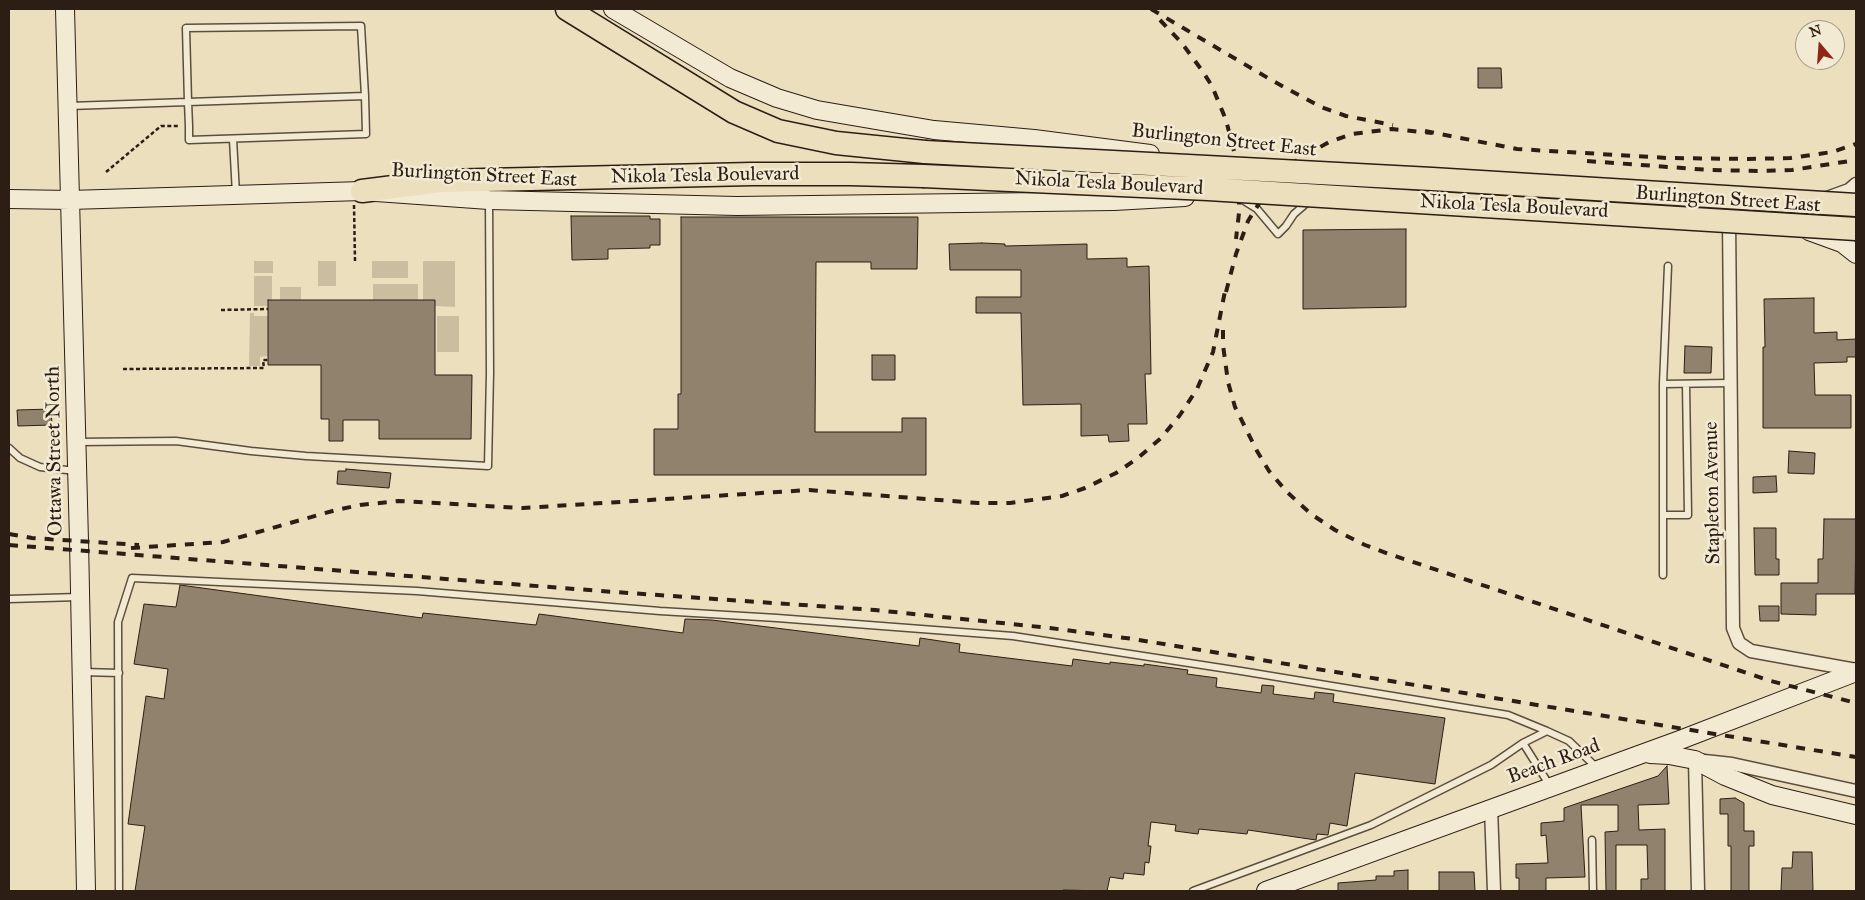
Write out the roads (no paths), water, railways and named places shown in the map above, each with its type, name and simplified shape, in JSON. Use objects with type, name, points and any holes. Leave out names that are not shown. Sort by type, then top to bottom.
[{"type":"highway","name":"Nikola Tesla Boulevard","points":[[567,9],[726,107],[778,131],[836,143],[925,152],[1856,205]]},
{"type":"highway","name":"Nikola Tesla Boulevard","points":[[358,191],[441,181],[762,174],[850,174],[1208,189],[1856,230]]},
{"type":"main road","name":"Ottawa Street North","points":[[65,9],[86,891]]},
{"type":"main road","name":"Burlington Street East","points":[[613,9],[730,78],[777,98],[817,110],[867,120],[934,130],[1034,139],[1248,167],[1703,204],[1856,205]]},
{"type":"main road","name":"Burlington Street East","points":[[9,199],[70,200],[358,191],[489,200],[738,206],[1033,198],[1114,201],[1248,193],[1729,220],[1856,230]]},
{"type":"main road","points":[[1796,226],[1842,243],[1856,254]]},
{"type":"main road","name":"Beach Road","points":[[1266,891],[1298,886],[1490,808],[1642,753],[1856,671]]},
{"type":"main road","points":[[1642,753],[1669,754],[1695,760],[1725,776],[1772,796],[1856,815]]},
{"type":"street","points":[[1797,206],[1836,195],[1856,184]]},
{"type":"street","name":"Stapleton Avenue","points":[[1729,220],[1733,628],[1739,643],[1751,651],[1856,671]]},
{"type":"street","points":[[1698,891],[1695,760],[1732,764],[1856,790]]},
{"type":"street","points":[[1490,808],[1494,891]]},
{"type":"lane","points":[[361,26],[366,134],[189,140],[188,102],[186,28],[361,26]]},
{"type":"lane","points":[[68,106],[365,96]]},
{"type":"lane","points":[[233,139],[236,195]]},
{"type":"lane","points":[[1034,139],[1034,166]]},
{"type":"lane","points":[[1034,175],[1034,184]]},
{"type":"lane","points":[[1224,194],[1241,199],[1257,209],[1278,234],[1294,214],[1306,203],[1317,197]]},
{"type":"lane","points":[[76,442],[176,441],[296,455],[488,466],[490,372],[489,200]]},
{"type":"lane","points":[[1663,575],[1663,384],[1668,266]]},
{"type":"lane","points":[[1663,384],[1731,383]]},
{"type":"lane","points":[[1663,515],[1688,515],[1686,384]]},
{"type":"lane","points":[[9,448],[20,458],[40,467],[77,471]]},
{"type":"lane","points":[[119,891],[118,622],[132,578],[417,591],[660,611],[1014,636],[1508,715],[1570,741],[1598,769]]},
{"type":"lane","points":[[9,599],[80,598]]},
{"type":"lane","points":[[81,672],[119,673]]},
{"type":"lane","points":[[1193,891],[1371,825],[1491,765],[1547,731]]},
{"type":"lane","points":[[1523,744],[1550,786]]},
{"type":"lane","points":[[1592,840],[1593,891]]},
{"type":"railway","points":[[1151,9],[1321,107],[1346,116],[1393,125]]},
{"type":"railway","points":[[1160,20],[1181,42],[1201,69],[1212,86],[1226,120],[1236,159],[1239,183],[1239,213],[1236,239]]},
{"type":"railway","points":[[1226,292],[1236,254],[1248,221],[1267,191],[1294,162],[1329,142],[1352,134],[1392,129],[1432,133]]},
{"type":"railway","points":[[1425,131],[1517,149],[1668,158],[1790,158],[1832,152],[1856,144]]},
{"type":"railway","points":[[1587,161],[1710,170],[1760,171],[1792,170],[1856,160]]},
{"type":"railway","points":[[131,548],[223,542],[336,510],[360,505],[399,501],[523,508],[809,490],[978,503],[1010,503],[1062,496],[1085,488],[1116,473],[1138,458],[1161,438],[1180,415],[1197,389],[1213,352],[1226,286]]},
{"type":"railway","points":[[1223,330],[1228,382],[1235,407],[1257,451],[1269,471],[1287,492],[1311,514],[1335,530],[1365,545],[1389,554],[1771,681],[1856,703]]},
{"type":"railway","points":[[9,534],[32,538],[139,545]]},
{"type":"railway","points":[[9,545],[614,592],[875,610],[1050,628],[1133,639],[1856,757]]}]
